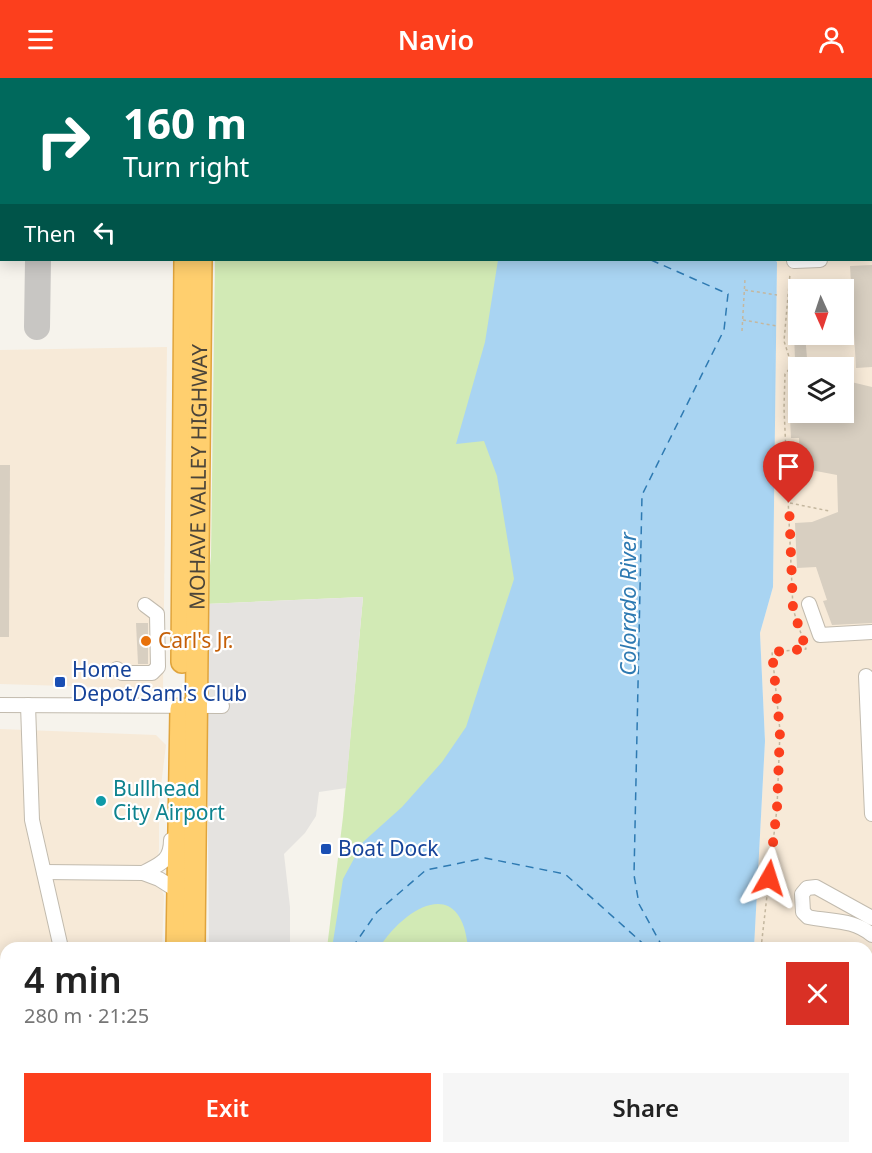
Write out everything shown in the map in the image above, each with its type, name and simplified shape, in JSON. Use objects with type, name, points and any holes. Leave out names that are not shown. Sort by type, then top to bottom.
[{"type":"highway","name":"MOHAVE VALLEY HIGHWAY","points":[[185,261],[188,706],[194,942]]},
{"type":"highway","name":"MOHAVE VALLEY HIGHWAY","points":[[177,942],[180,788],[188,706],[201,261]]},
{"type":"street","points":[[809,604],[820,635],[872,632]]},
{"type":"street","points":[[117,669],[122,673],[152,673],[158,667],[158,614],[145,605]]},
{"type":"street","points":[[866,676],[872,814]]},
{"type":"street","points":[[0,705],[222,706]]},
{"type":"street","points":[[28,705],[32,820],[60,942]]},
{"type":"street","points":[[143,873],[165,861],[171,853],[171,804],[180,788]]},
{"type":"street","points":[[44,872],[143,873],[159,879],[178,891]]},
{"type":"street","points":[[872,918],[816,887],[807,888],[802,894],[803,912],[808,917],[844,920],[865,929],[872,935]]},
{"type":"path","points":[[762,942],[777,808],[780,731],[772,652],[806,649],[793,609],[784,408],[785,374],[792,366],[784,341],[787,297],[794,261]]},
{"type":"path","points":[[742,331],[745,279]]},
{"type":"path","points":[[744,290],[777,295]]},
{"type":"path","points":[[743,320],[777,326]]},
{"type":"path","points":[[789,503],[829,511]]},
{"type":"shaded area","points":[[776,261],[872,261],[872,942],[754,942],[765,741],[760,633],[773,587]]},
{"type":"shaded area","points":[[167,347],[163,689],[0,684],[0,350]]},
{"type":"shaded area","points":[[363,597],[346,788],[319,792],[316,816],[305,833],[284,854],[290,907],[290,942],[209,942],[206,604]]},
{"type":"shaded area","points":[[0,729],[156,735],[166,745],[159,802],[159,849],[156,874],[164,896],[162,942],[0,942]]},
{"type":"green space","points":[[215,261],[533,261],[530,942],[328,942],[343,817],[363,597],[206,604],[211,556]]},
{"type":"water","name":"Colorado River","points":[[498,261],[777,262],[773,587],[760,633],[765,741],[754,942],[467,942],[463,925],[455,911],[444,905],[431,905],[417,910],[403,920],[383,942],[333,942],[343,879],[363,842],[402,807],[442,762],[466,727],[514,579],[497,476],[484,441],[456,444],[485,342]]},
{"type":"building","points":[[872,265],[872,367],[856,368],[854,279],[851,279],[850,266]]},
{"type":"building","points":[[794,345],[806,345],[807,357],[795,357]]},
{"type":"building","points":[[854,383],[872,387],[872,623],[832,625],[823,601],[827,600],[816,567],[797,568],[795,523],[812,522],[838,512],[837,475],[800,468],[799,438],[791,438],[790,423],[854,423]]},
{"type":"building","points":[[0,465],[10,465],[9,637],[0,637]]},
{"type":"building","points":[[136,623],[148,623],[148,664],[138,664]]},
{"type":"ferry route","points":[[653,261],[728,294],[724,330],[642,495],[634,875],[639,904],[660,942]]},
{"type":"ferry route","points":[[356,942],[377,912],[426,870],[485,858],[565,874],[641,942]]},
{"type":"taxiway","points":[[37,327],[38,261]]},
{"type":"place","name":"Carl's Jr.","points":[[146,641]]},
{"type":"place","name":"Home Depot/Sam's Club","points":[[60,682]]},
{"type":"place","name":"Bullhead City Airport","points":[[101,801]]},
{"type":"place","name":"Boat Dock","points":[[326,849]]},
{"type":"route","points":[[769,878],[777,808],[780,731],[772,652],[806,649],[793,609],[789,503]]}]
